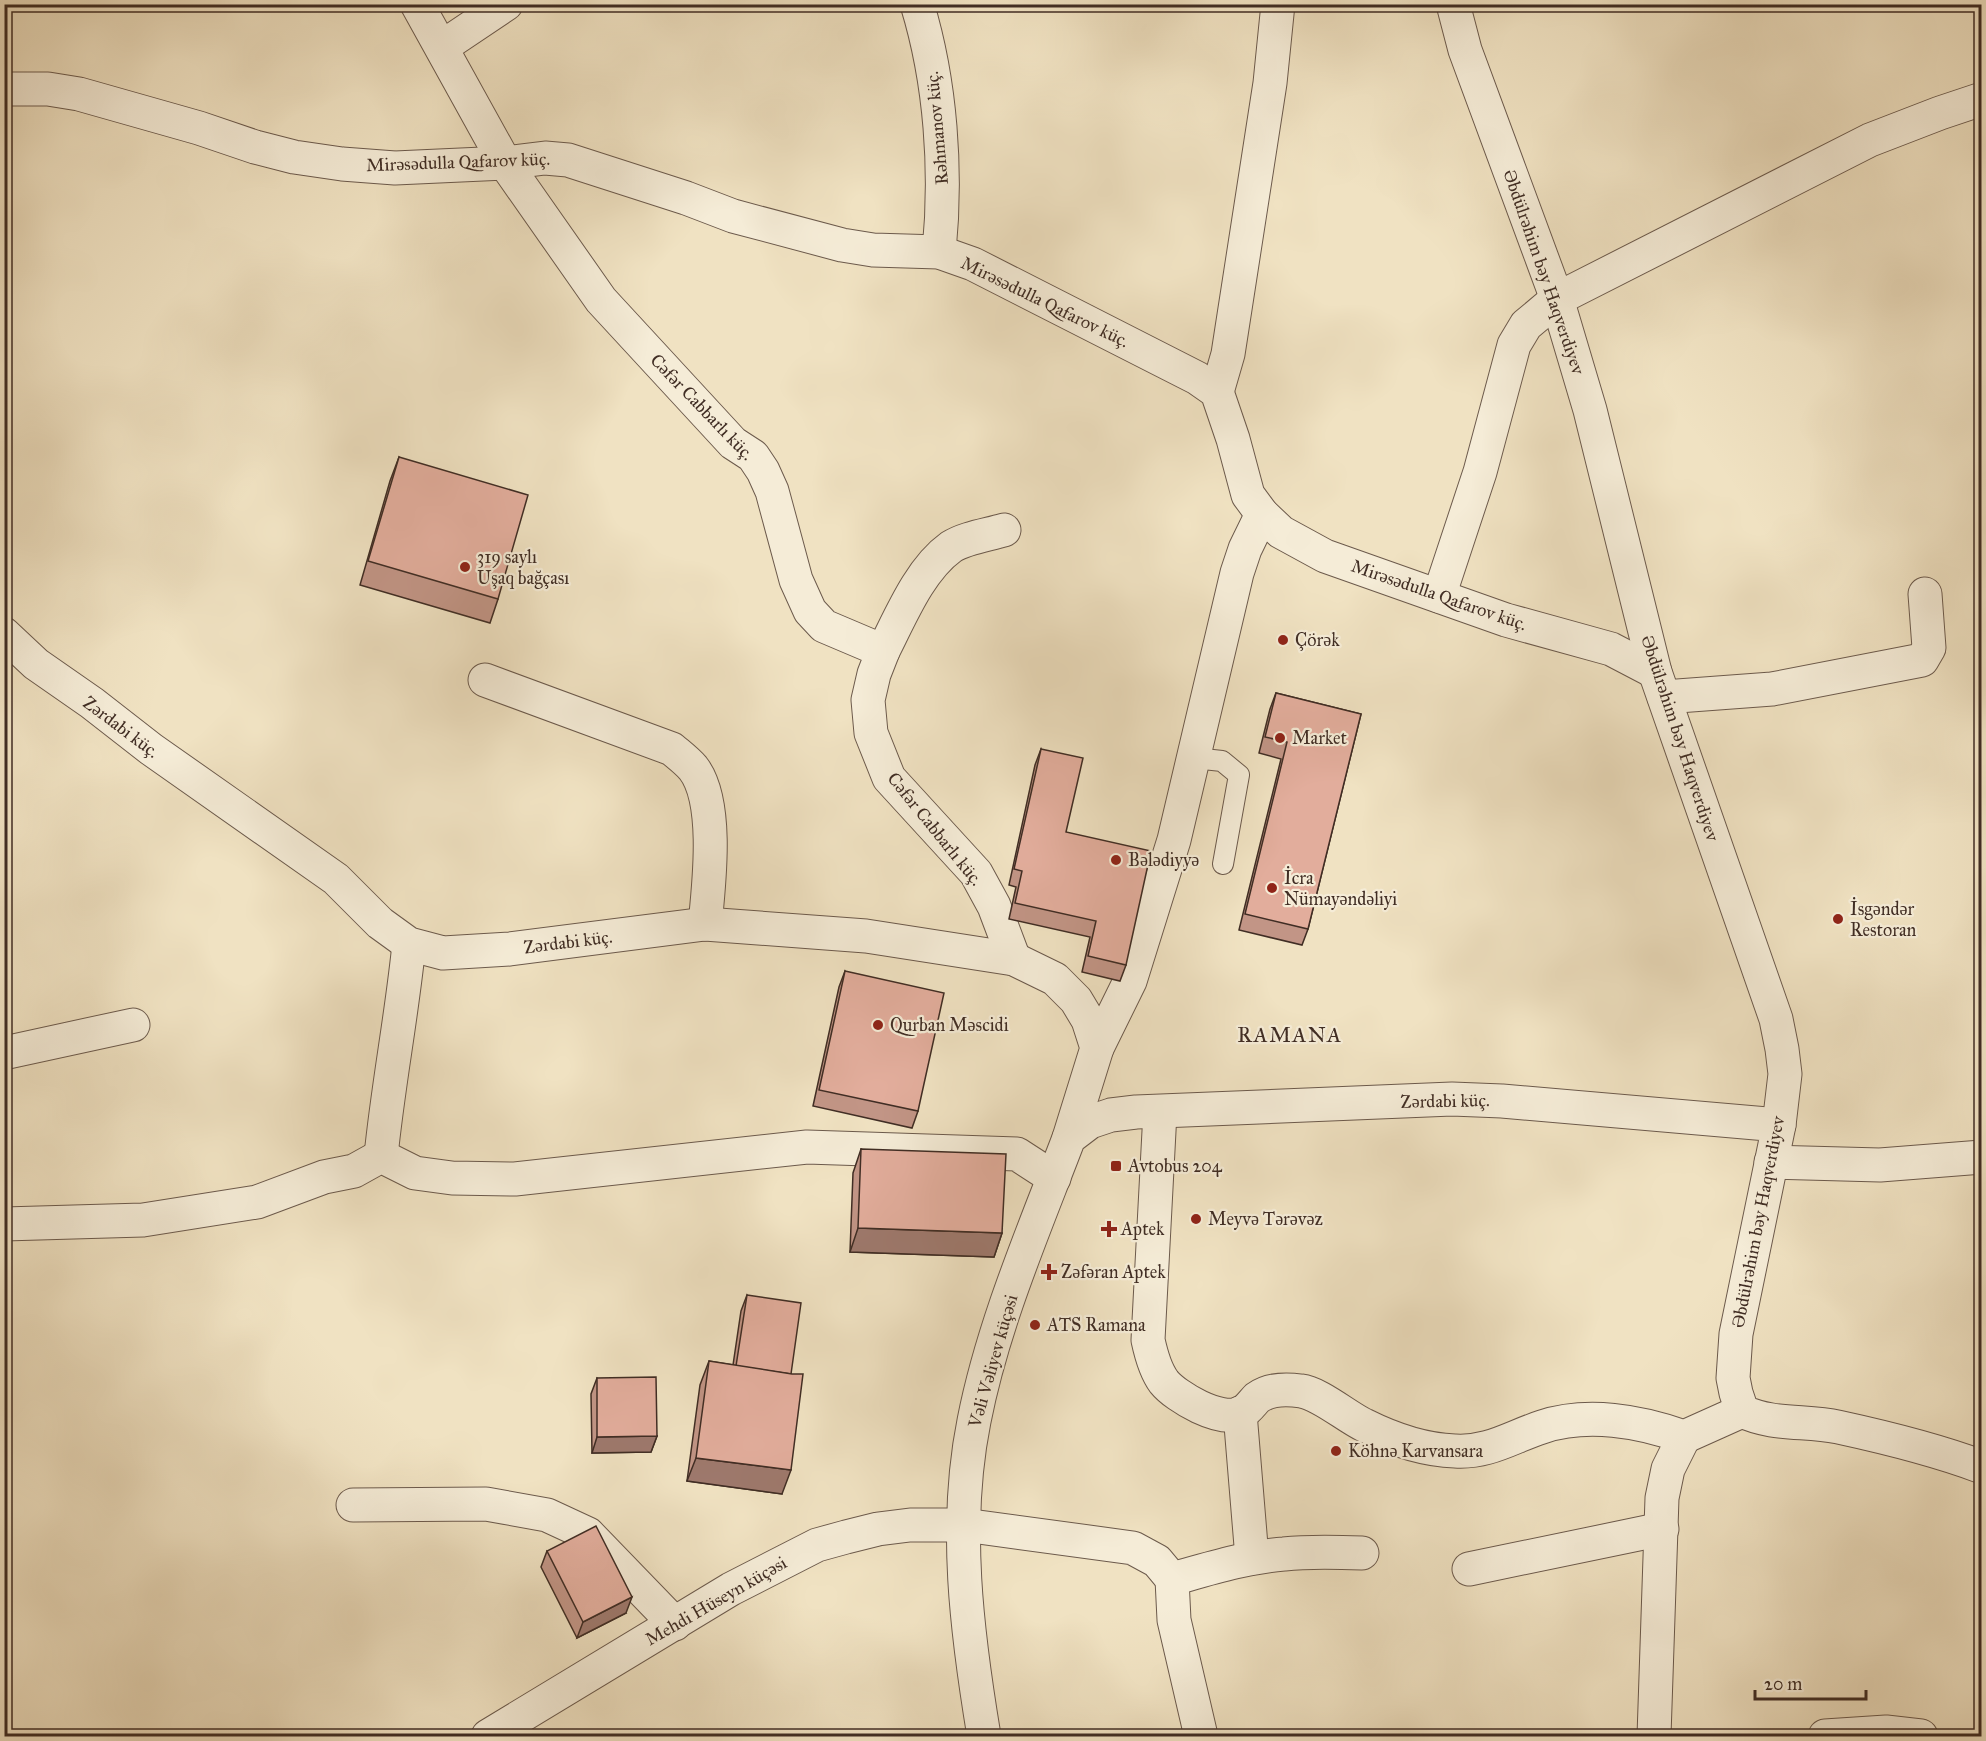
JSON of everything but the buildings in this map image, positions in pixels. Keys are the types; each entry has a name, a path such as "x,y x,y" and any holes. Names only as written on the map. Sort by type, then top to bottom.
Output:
{"street":[{"name":"Cəfər Cabbarlı küç.","path":"417,4 505,163 600,300 733,443 753,456 763,471 772,491 796,580 810,610 824,626 883,651 874,674 868,700 871,733 889,778 976,873 994,906 1014,959"},
{"path":"442,46 506,4"},
{"name":"Rəhmanov küç.","path":"917,4 930,58 936,100 943,209 939,252"},
{"path":"1217,392 1230,342 1270,83 1278,4"},
{"name":"Əbdülrəhim bəy Haqverdiyev","path":"1453,4 1465,50 1557,299 1590,410 1659,684 1776,1019 1785,1074 1779,1125 1736,1334 1733,1378 1742,1411"},
{"name":"Mirəsədulla Qafarov küç.","path":"4,89 48,89 79,94 199,128 255,147 294,157 342,165 395,168 505,163 545,158 568,160 676,194 733,216 842,245 873,250 939,252 973,264 1197,378 1217,392 1231,429 1248,495 1262,514 1281,532 1325,556 1506,620 1611,649 1659,684"},
{"path":"1439,596 1480,472 1514,345 1526,325 1557,299 1870,140 1982,99"},
{"path":"1069,1138 1097,1048 1130,981 1174,840 1237,573 1262,514"},
{"path":"883,651 909,599 928,570 951,547 1004,530"},
{"path":"1659,684 1772,689 1922,660 1929,648 1925,594"},
{"name":"Zərdabi küç.","path":"4,634 36,664 92,703 151,749 336,879 380,923 409,944 443,953 510,950 705,924 866,936 1014,959 1055,979 1077,1000 1088,1020 1097,1048"},
{"path":"485,680 672,749 694,769 704,792 711,849 705,924"},
{"path":"381,1156 386,1109 403,1006 409,944"},
{"path":"4,1053 133,1025"},
{"name":"Zərdabi küç.","path":"1069,1138 1090,1122 1111,1115 1136,1112 1452,1099 1502,1101 1779,1125"},
{"path":"1160,1112 1148,1340 1152,1359 1164,1381 1179,1397 1226,1415 1240,1413 1260,1396 1279,1390 1304,1391 1364,1425 1402,1442 1455,1452 1490,1449 1543,1427 1575,1421 1623,1421 1658,1428 1684,1437"},
{"name":"Vəli Vəliyev küçəsi","path":"984,1737 966,1599 964,1525 974,1422 986,1371 1007,1303 1069,1138"},
{"path":"381,1156 415,1173 452,1178 515,1179 807,1147 1017,1154 1054,1178"},
{"path":"4,1224 143,1220 257,1202 324,1177 354,1172 381,1156"},
{"path":"1771,1162 1880,1165 1982,1157"},
{"path":"1654,1737 1662,1498 1668,1469 1684,1437 1742,1411 1757,1418 1837,1427 1982,1467"},
{"path":"1240,1413 1252,1558"},
{"path":"353,1505 486,1504 547,1515 588,1534 675,1624"},
{"name":"Mehdi Hüseyn küçəsi","path":"488,1737 731,1589 817,1545 878,1529 933,1524 964,1525 1132,1548 1157,1561 1172,1579"},
{"path":"1469,1569 1662,1529"},
{"path":"1201,1737 1174,1620 1172,1579 1252,1558 1321,1552 1362,1553"},
{"path":"1825,1737 1886,1732 1921,1737"}],"lane":[{"path":"1194,758 1222,761 1239,775 1223,864"}],"place":[{"name":"319 saylı Uşaq bağçası","path":"465,567"},
{"name":"Çörək","path":"1283,640"},
{"name":"Market","path":"1280,738"},
{"name":"Bələdiyyə","path":"1116,860"},
{"name":"İcra Nümayəndəliyi","path":"1272,888"},
{"name":"İsgəndər Restoran","path":"1838,919"},
{"name":"Qurban Məscidi","path":"878,1025"},
{"name":"Avtobus 204","path":"1116,1166"},
{"name":"Meyvə Tərəvəz","path":"1196,1219"},
{"name":"Aptek","path":"1109,1229"},
{"name":"Zəfəran Aptek","path":"1049,1272"},
{"name":"ATS Ramana","path":"1035,1325"},
{"name":"Köhnə Karvansara","path":"1336,1451"}],"district":[{"name":"RAMANA","path":"1290,1035"}]}
